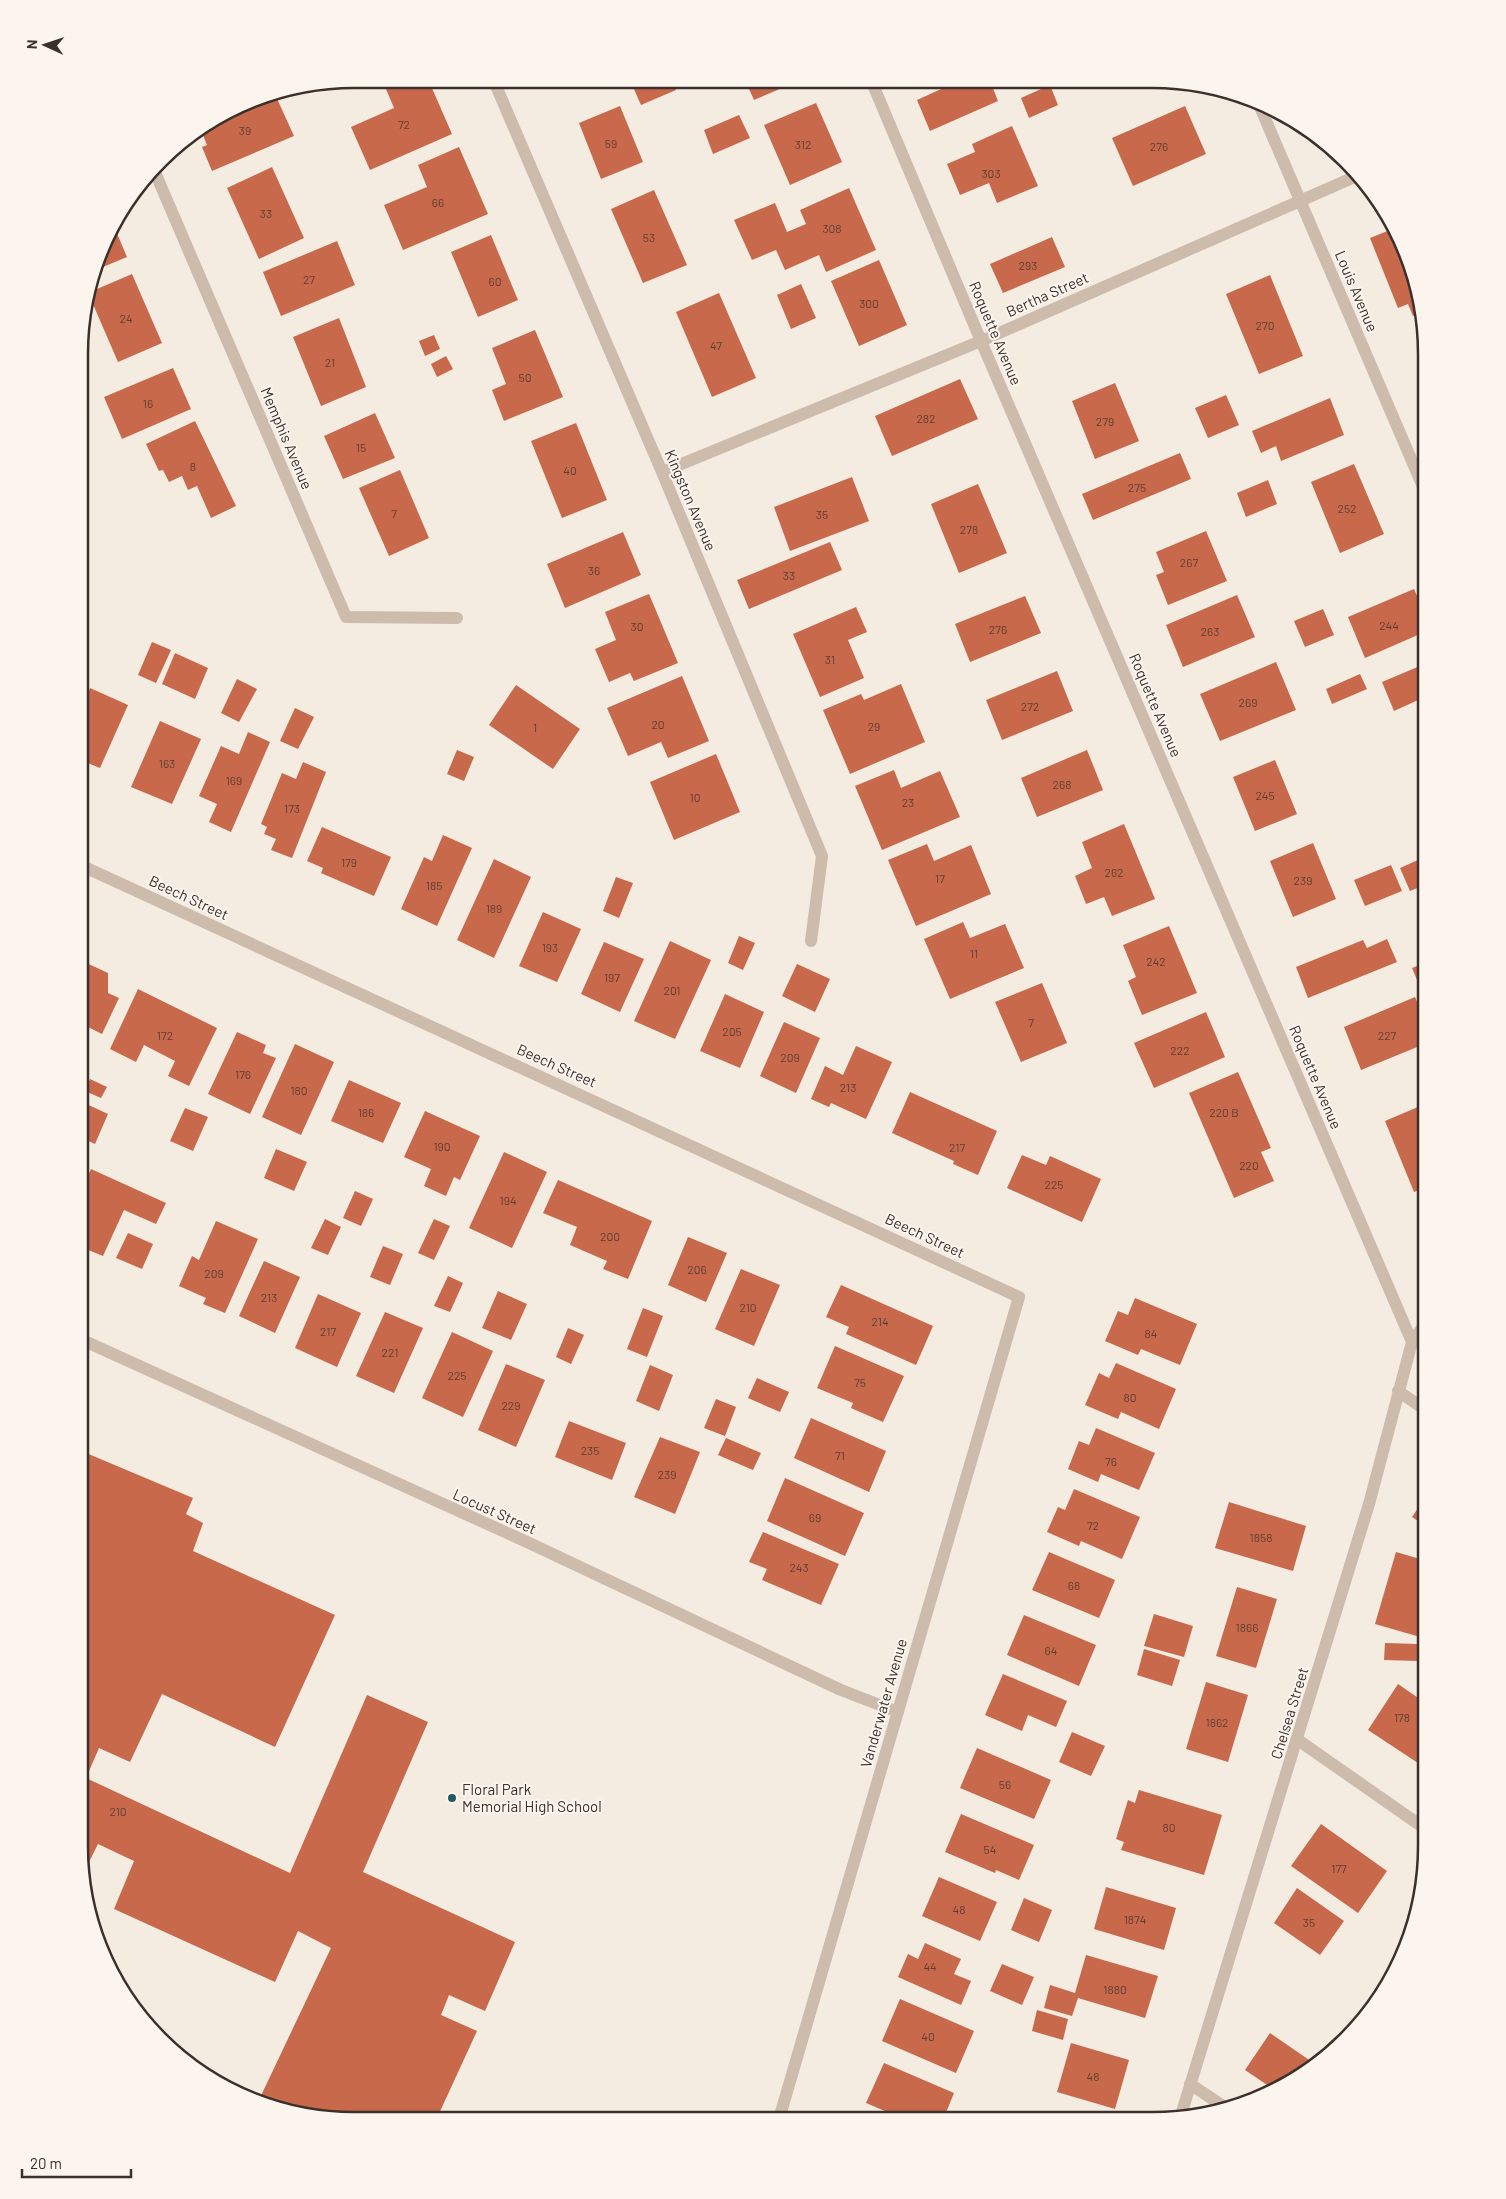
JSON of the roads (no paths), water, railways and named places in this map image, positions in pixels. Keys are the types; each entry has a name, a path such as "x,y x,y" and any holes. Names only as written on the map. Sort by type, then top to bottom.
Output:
{"street":[{"name":"Kingston Avenue","path":"497,88 662,472 822,856 811,941"},
{"name":"Roquette Avenue","path":"874,88 981,341 1412,1342"},
{"name":"Louis Avenue","path":"1262,111 1418,475"},
{"name":"Memphis Avenue","path":"156,175 346,618 457,618"},
{"name":"Bertha Street","path":"662,472 981,341 1352,178"},
{"name":"Beech Street","path":"88,869 1019,1297"},
{"name":"Vanderwater Avenue","path":"781,2112 1019,1297"},
{"name":"Chelsea Street","path":"1182,2110 1370,1504 1398,1391 1412,1342 1418,1334"},
{"name":"Locust Street","path":"88,1344 535,1546 841,1690 898,1712"},
{"path":"1398,1391 1418,1405"},
{"path":"1298,1740 1418,1824"},
{"path":"1190,2084 1218,2103"}],"place":[{"name":"Floral Park Memorial High School","path":"452,1798"}]}
